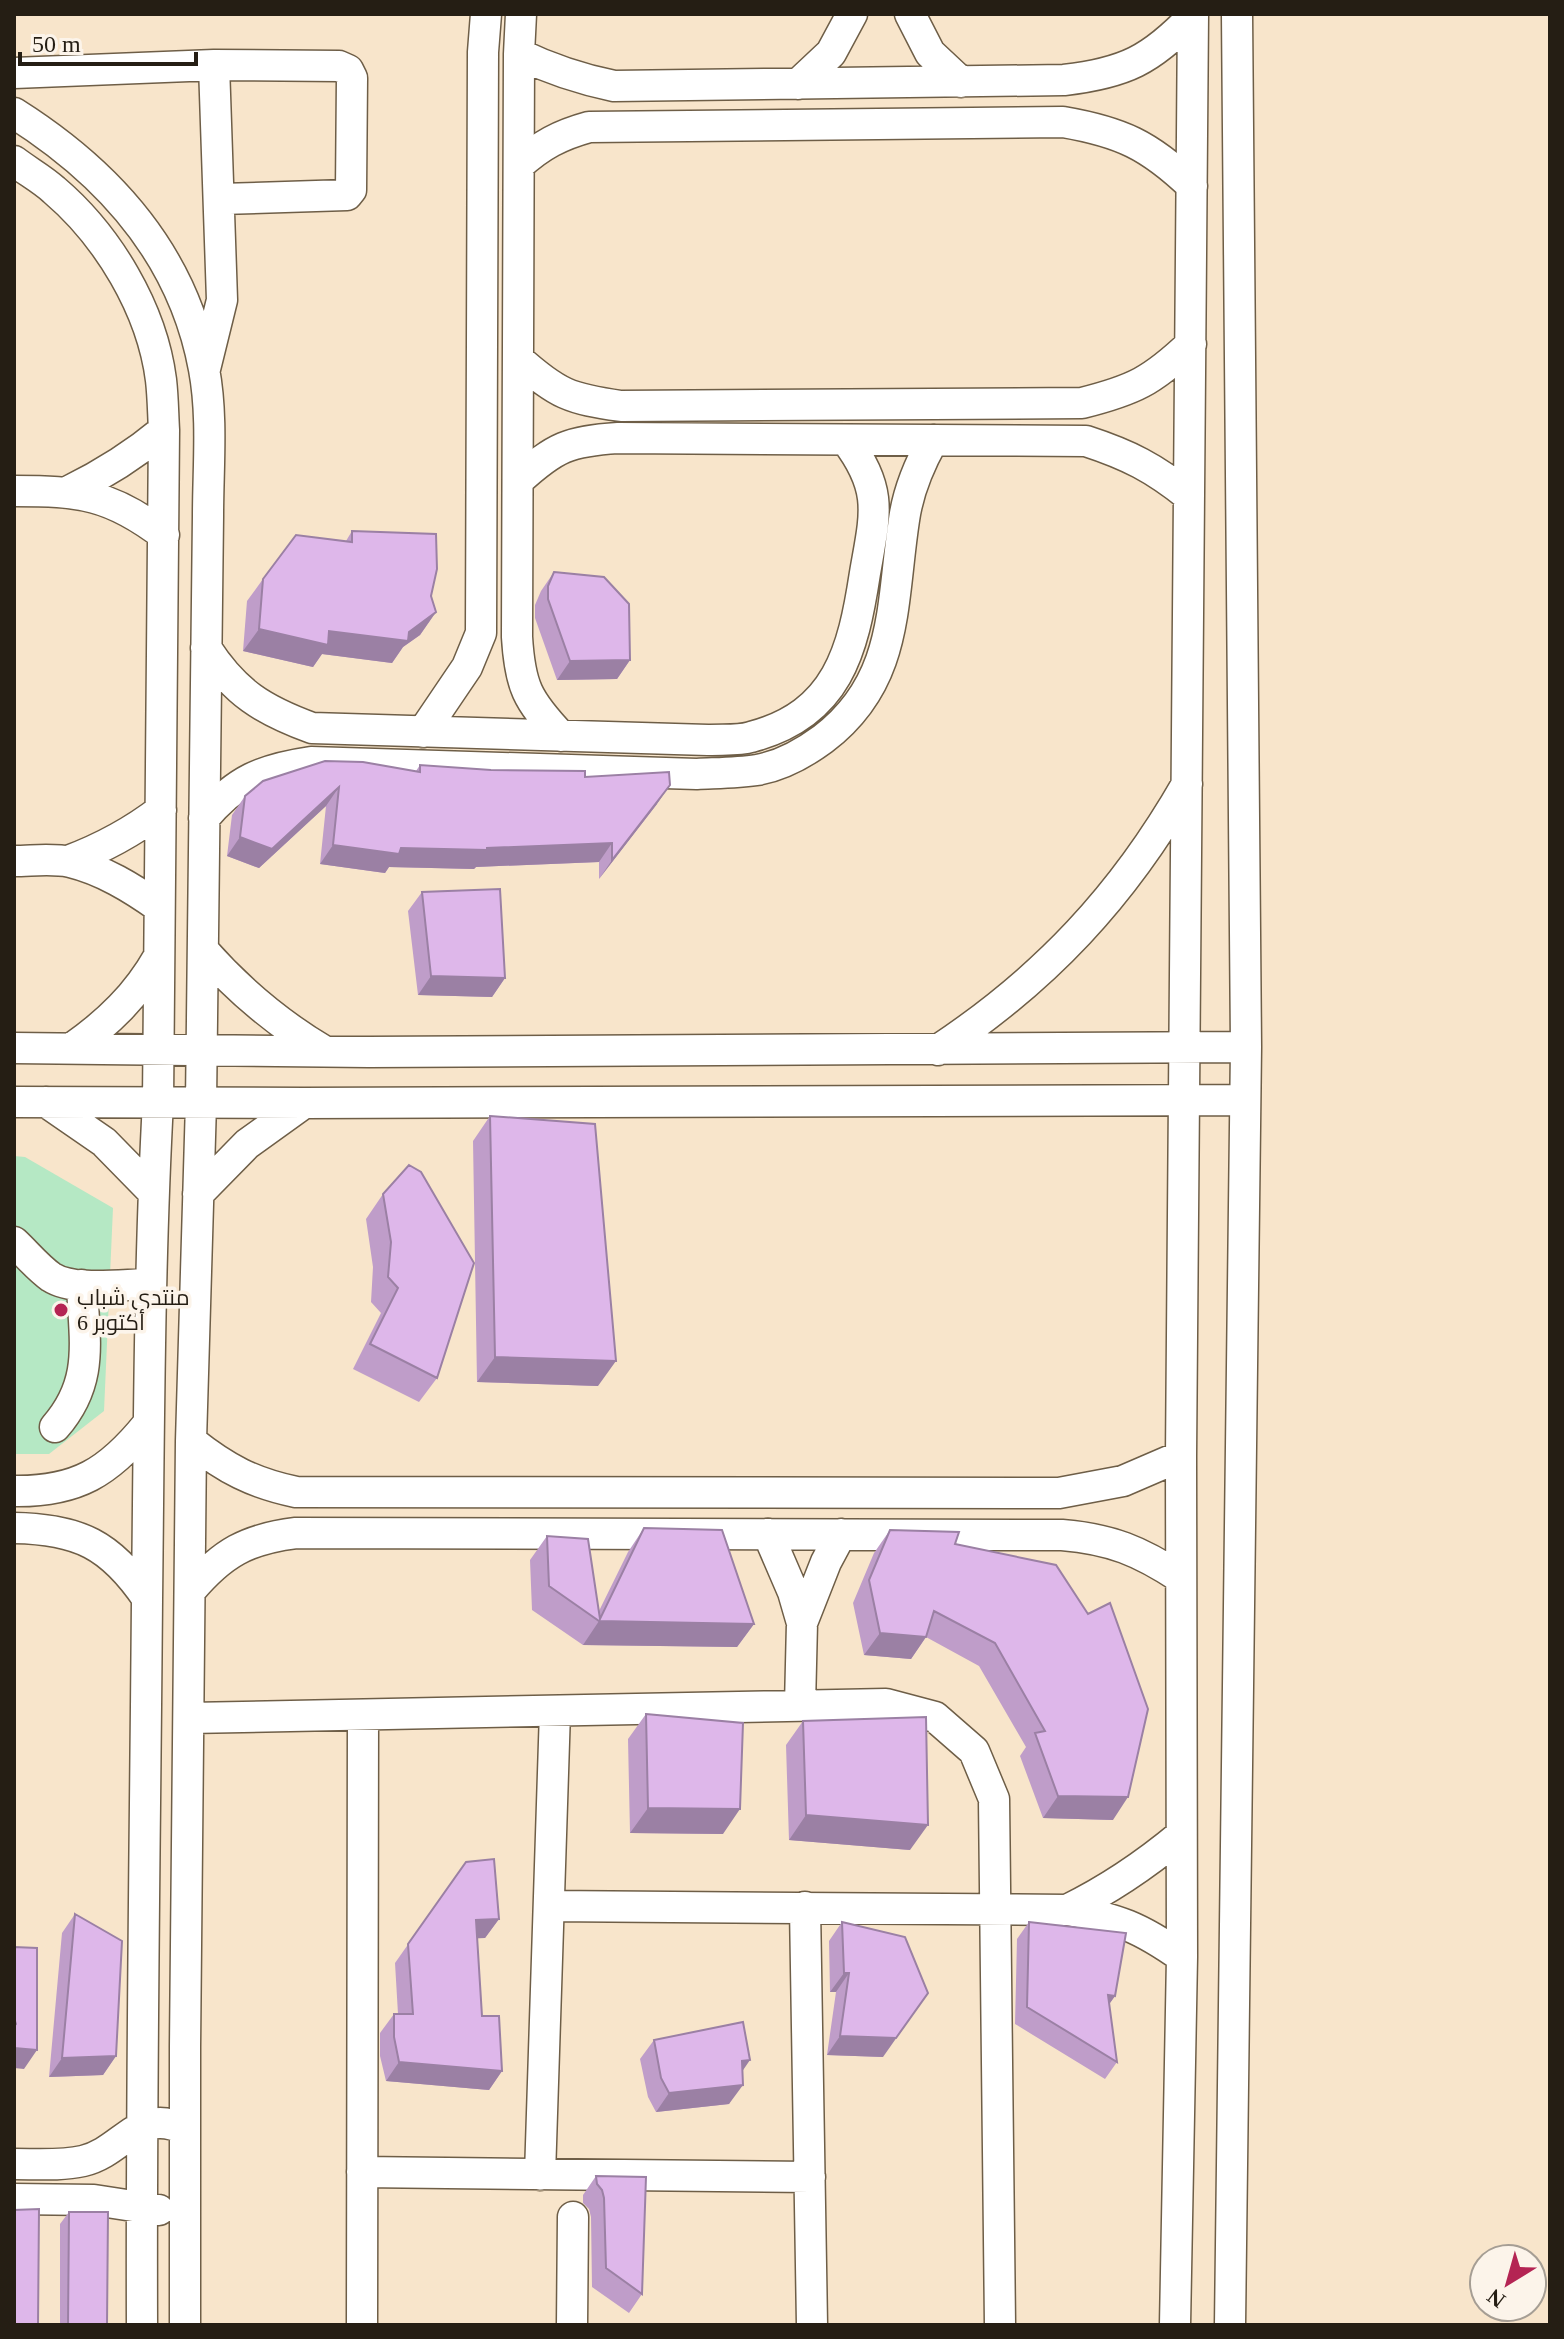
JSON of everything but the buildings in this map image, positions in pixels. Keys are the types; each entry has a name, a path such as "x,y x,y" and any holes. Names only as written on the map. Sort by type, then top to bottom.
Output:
{"street":[{"path":"423,732 467,667 481,633 483,52 486,14"},
{"path":"521,14 517,637 520,674 535,708 561,736"},
{"path":"798,84 831,53 852,14"},
{"path":"910,14 930,53 961,82"},
{"path":"1230,2325 1246,1047 1237,14"},
{"path":"519,54 560,72 614,86 1064,80 1102,76 1136,63 1168,43 1193,15"},
{"path":"1175,2325 1182,1957 1181,1456 1193,15"},
{"path":"14,73 214,65 339,66 348,70 352,78 351,190 347,195 221,199"},
{"path":"204,370 222,300 221,199 214,65"},
{"path":"1063,122 1075,115 1081,102 1077,88 1064,80"},
{"path":"614,86 604,91 598,102 599,113 606,123 617,127"},
{"path":"14,113 95,172 133,214 165,260 188,311 204,370 208,425 206,648 202,1052 191,1441 184,2129 186,2324"},
{"path":"519,165 539,147 563,134 589,127 1063,122 1099,128 1134,141 1165,160 1192,186"},
{"path":"14,161 54,190 93,229 124,274 147,324 161,377 164,535 159,1051 147,1425 140,2126 142,2325"},
{"path":"518,359 547,385 583,401 621,406 1082,403 1123,393 1148,380 1191,344"},
{"path":"1082,403 1094,408 1101,419 1097,433 1086,441"},
{"path":"618,438 608,431 605,420 610,410 621,406"},
{"path":"69,491 124,461 164,430"},
{"path":"519,480 547,455 581,440 1086,441 1123,453 1158,471 1189,496"},
{"path":"206,648 223,674 250,699 282,717 312,728 708,740 749,738 787,724 819,699 843,666 856,628 875,515 872,487 862,462 846,440"},
{"path":"204,818 223,795 250,777 279,766 311,762 697,774 759,770 805,753 844,723 873,683 889,636 910,492 933,440"},
{"path":"14,491 69,491 104,498 125,508 164,535"},
{"path":"870,541 875,533 884,529 894,531 900,538 901,548"},
{"path":"481,633 486,644 498,650 510,647 517,637"},
{"path":"311,762 300,756 297,745 301,734 312,728"},
{"path":"938,1050 1005,1002 1075,937 1145,853 1188,782"},
{"path":"68,861 105,847 134,831 161,810"},
{"path":"14,861 68,861 101,872 131,887 159,907"},
{"path":"203,950 229,980 259,1007 326,1052"},
{"path":"72,1048 102,1027 128,1001 159,956"},
{"path":"14,1048 326,1052 1246,1047"},
{"path":"14,1102 1245,1100"},
{"path":"46,1102 104,1142 153,1192"},
{"path":"198,1194 247,1144 304,1103"},
{"path":"14,1242 61,1282 82,1285 151,1284"},
{"path":"55,1427 74,1401 84,1371 82,1285"},
{"path":"14,1491 63,1487 96,1474 125,1452 147,1425"},
{"path":"191,1441 239,1475 267,1486 296,1492 1059,1493 1123,1481 1181,1456"},
{"path":"296,1492 296,1533"},
{"path":"1059,1493 1062,1535"},
{"path":"14,1528 65,1532 99,1546 127,1569 147,1598"},
{"path":"190,1591 211,1567 236,1549 265,1537 296,1533 1062,1535 1094,1537 1125,1545 1181,1578"},
{"path":"768,1534 782,1562 802,1623"},
{"path":"800,1705 802,1623 841,1534"},
{"path":"189,1718 886,1704 935,1717 974,1751 994,1799 1000,2325"},
{"path":"540,2175 555,1711"},
{"path":"362,2325 363,1715"},
{"path":"1067,1910 1147,1864 1181,1835"},
{"path":"549,1906 1067,1910 1122,1922 1148,1933 1182,1957"},
{"path":"805,1907 812,2325"},
{"path":"14,2164 85,2160 115,2147 140,2126 163,2122 184,2129"},
{"path":"362,2172 810,2177"},
{"path":"14,2199 94,2200 141,2209 185,2209"},
{"path":"572,2325 573,2217"}],"green space":[{"name":"منتدى شباب 6 أكتوبر","path":"14,1156 25,1157 113,1208 104,1411 49,1454 14,1454"}],"place":[{"name":"منتدى شباب 6 أكتوبر","path":"61,1310"}]}
